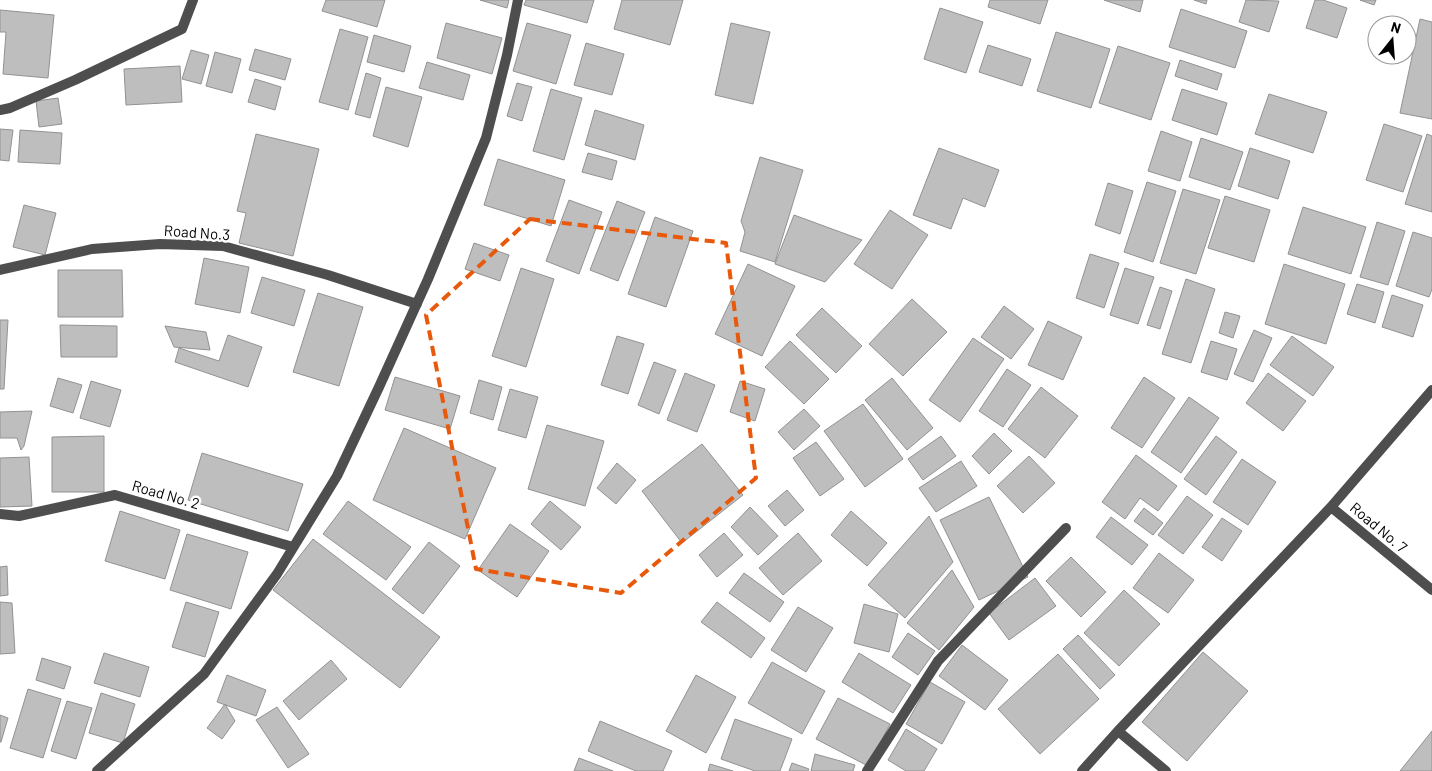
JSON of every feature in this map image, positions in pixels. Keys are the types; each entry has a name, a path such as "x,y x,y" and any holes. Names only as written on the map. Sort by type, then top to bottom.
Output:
{"street":[{"path":"0,110 10,108 75,80 182,29 193,0"},
{"path":"96,771 204,674 277,574 336,476 417,304 486,138 507,55 518,0"},
{"name":"Road No.3","path":"0,270 92,249 160,244 223,246 417,304"},
{"path":"1082,771 1330,507 1432,390"},
{"name":"Road No. 2","path":"0,514 19,516 115,495 294,547"},
{"name":"Road No. 7","path":"1330,507 1432,590"},
{"path":"867,771 938,661 1066,528"},
{"path":"1118,732 1166,771"}],"highlighted area":[{"path":"530,219 726,243 756,478 621,593 476,569 426,315"}],"building":[{"path":"326,0 385,0 377,27 322,11"},
{"path":"480,0 509,0 507,8"},
{"path":"526,0 594,0 587,23 524,5"},
{"path":"622,0 683,0 670,45 614,29"},
{"path":"990,0 1048,0 1040,24 988,7"},
{"path":"1104,0 1143,0 1140,12"},
{"path":"1194,0 1207,0 1206,4"},
{"path":"1246,0 1279,1 1269,32 1239,22"},
{"path":"1315,0 1323,0 1347,8 1337,38 1306,28"},
{"path":"1360,0 1376,0 1374,5"},
{"path":"940,8 983,22 966,73 924,59"},
{"path":"1181,9 1247,31 1235,68 1169,47"},
{"path":"0,10 54,15 48,78 3,74 6,32 0,32"},
{"path":"1420,19 1432,22 1432,119 1400,113 1410,65 1417,65 1417,33"},
{"path":"446,23 502,38 492,74 437,58"},
{"path":"527,23 571,35 556,84 513,71"},
{"path":"731,23 770,32 753,104 715,95"},
{"path":"340,29 368,37 348,110 319,102"},
{"path":"1056,32 1110,49 1091,108 1037,91"},
{"path":"374,35 411,46 404,72 367,62"},
{"path":"586,43 624,54 612,95 574,85"},
{"path":"988,45 1031,59 1022,86 979,72"},
{"path":"1118,46 1170,63 1151,120 1099,103"},
{"path":"255,49 291,59 285,80 249,70"},
{"path":"191,50 209,55 201,84 182,79"},
{"path":"215,52 241,59 232,93 206,86"},
{"path":"1180,60 1222,74 1217,90 1175,76"},
{"path":"427,62 470,75 463,100 419,88"},
{"path":"180,66 182,102 126,105 124,69"},
{"path":"366,73 381,78 370,118 355,114"},
{"path":"255,79 281,87 275,110 248,102"},
{"path":"517,83 532,87 522,121 507,116"},
{"path":"386,87 422,97 408,147 373,136"},
{"path":"551,89 582,98 564,160 533,151"},
{"path":"1182,89 1227,103 1217,135 1172,120"},
{"path":"1269,94 1327,112 1313,153 1255,134"},
{"path":"58,98 62,124 39,127 36,101"},
{"path":"595,110 644,125 635,160 585,145"},
{"path":"1384,124 1422,136 1403,192 1366,180"},
{"path":"0,129 13,130 9,161 0,160"},
{"path":"20,130 62,133 60,164 18,162"},
{"path":"1161,131 1192,142 1180,181 1148,171"},
{"path":"256,134 319,149 293,256 239,243 246,213 237,211"},
{"path":"1427,134 1432,136 1432,212 1405,204"},
{"path":"1201,138 1243,152 1230,190 1189,177"},
{"path":"939,148 999,170 985,207 963,198 951,229 913,215"},
{"path":"1250,148 1290,161 1278,199 1238,186"},
{"path":"588,153 617,161 612,180 582,172"},
{"path":"760,157 803,170 775,262 740,251 745,232 741,221"},
{"path":"498,159 565,180 551,226 484,205"},
{"path":"1147,182 1176,191 1153,262 1124,252"},
{"path":"1108,183 1133,191 1120,234 1095,225"},
{"path":"1183,189 1220,200 1196,274 1160,263"},
{"path":"1225,196 1270,210 1254,262 1208,248"},
{"path":"569,200 602,212 579,274 546,261"},
{"path":"617,201 645,212 618,281 590,270"},
{"path":"24,205 56,213 45,255 13,247"},
{"path":"1303,207 1366,227 1351,274 1288,254"},
{"path":"890,210 928,235 892,289 854,264"},
{"path":"794,215 862,240 825,282 775,264"},
{"path":"655,217 693,231 666,307 628,294"},
{"path":"1377,222 1405,231 1388,285 1360,277"},
{"path":"1413,232 1432,238 1432,289 1429,297 1396,286"},
{"path":"474,243 509,255 500,281 465,269"},
{"path":"1090,254 1119,263 1104,308 1076,298"},
{"path":"204,258 249,267 240,313 195,304"},
{"path":"748,264 795,286 762,356 715,334"},
{"path":"1284,264 1345,284 1326,344 1265,324"},
{"path":"521,268 554,279 526,367 492,356"},
{"path":"1125,268 1154,277 1138,324 1110,315"},
{"path":"58,270 122,270 123,317 58,317"},
{"path":"262,277 305,290 294,326 251,313"},
{"path":"1186,279 1215,289 1191,363 1162,354"},
{"path":"1357,284 1384,292 1375,323 1347,314"},
{"path":"1160,287 1172,291 1160,329 1147,325"},
{"path":"318,293 363,307 339,386 293,372"},
{"path":"1392,295 1423,305 1413,337 1382,327"},
{"path":"912,299 947,332 903,376 869,344"},
{"path":"1004,306 1034,329 1011,359 981,337"},
{"path":"822,308 862,346 836,373 796,335"},
{"path":"1225,312 1240,316 1233,338 1219,333"},
{"path":"0,320 8,320 4,389 0,389"},
{"path":"1048,321 1082,337 1063,380 1028,365"},
{"path":"60,325 117,326 117,357 61,357"},
{"path":"165,326 206,332 210,350 174,347"},
{"path":"1254,330 1272,338 1253,382 1234,374"},
{"path":"228,335 262,347 248,387 175,362 179,348 219,361"},
{"path":"617,336 644,344 628,394 601,385"},
{"path":"1292,336 1334,367 1313,396 1270,365"},
{"path":"973,338 1004,359 960,422 929,400"},
{"path":"790,341 829,379 804,404 765,367"},
{"path":"1211,341 1237,349 1227,380 1201,372"},
{"path":"654,362 676,370 659,414 638,405"},
{"path":"1007,369 1031,385 1003,427 979,411"},
{"path":"685,373 715,385 697,432 667,420"},
{"path":"1268,373 1306,401 1283,431 1246,403"},
{"path":"395,377 460,396 450,429 385,410"},
{"path":"1144,377 1175,398 1142,448 1111,428"},
{"path":"58,378 82,385 73,413 50,406"},
{"path":"892,378 933,428 907,450 865,400"},
{"path":"479,380 502,387 493,420 470,413"},
{"path":"91,381 121,390 110,427 80,418"},
{"path":"740,381 765,389 755,421 730,412"},
{"path":"1041,387 1078,416 1045,458 1008,429"},
{"path":"510,389 538,397 526,438 498,430"},
{"path":"1189,397 1219,418 1181,473 1151,452"},
{"path":"863,404 903,459 865,487 824,431"},
{"path":"804,409 820,426 794,450 778,432"},
{"path":"32,411 24,446 21,450 17,438 0,438 0,412"},
{"path":"547,425 604,441 585,506 528,489"},
{"path":"404,428 496,468 465,539 373,500"},
{"path":"994,433 1012,451 989,474 972,456"},
{"path":"104,436 104,492 52,492 52,437"},
{"path":"941,436 956,456 923,480 908,459"},
{"path":"1216,436 1237,452 1206,495 1184,479"},
{"path":"816,442 844,479 820,496 793,458"},
{"path":"702,444 743,495 682,543 642,491"},
{"path":"202,453 303,484 288,531 188,500"},
{"path":"1136,455 1177,486 1158,511 1140,498 1125,519 1102,502"},
{"path":"1029,456 1055,483 1023,513 997,486"},
{"path":"29,457 32,506 0,507 0,458"},
{"path":"1242,459 1276,482 1248,525 1213,502"},
{"path":"961,461 977,486 936,512 919,488"},
{"path":"617,463 636,480 616,504 597,488"},
{"path":"787,490 804,510 785,526 768,506"},
{"path":"1187,496 1213,515 1183,554 1158,535"},
{"path":"989,497 1028,577 979,600 940,520"},
{"path":"348,501 411,547 386,580 323,534"},
{"path":"550,501 581,527 561,550 531,524"},
{"path":"750,507 778,536 758,555 731,527"},
{"path":"1144,508 1163,523 1153,535 1134,521"},
{"path":"120,511 180,530 165,579 105,561"},
{"path":"851,511 887,543 867,566 831,535"},
{"path":"929,516 953,562 905,618 868,585"},
{"path":"1111,517 1148,545 1132,565 1096,537"},
{"path":"1222,518 1242,531 1222,561 1202,547"},
{"path":"510,524 549,551 517,597 478,570"},
{"path":"724,533 743,555 717,577 699,555"},
{"path":"798,533 822,561 783,595 759,568"},
{"path":"187,534 248,552 231,609 170,590"},
{"path":"313,539 440,637 400,688 273,590"},
{"path":"429,542 460,566 423,614 392,589"},
{"path":"1159,553 1194,580 1168,613 1133,588"},
{"path":"1071,557 1106,592 1081,617 1046,581"},
{"path":"7,566 8,595 0,596 0,567"},
{"path":"952,570 974,607 939,650 907,623"},
{"path":"744,573 784,602 770,622 729,593"},
{"path":"1035,578 1056,606 1009,640 989,613"},
{"path":"1124,590 1160,624 1119,666 1084,633"},
{"path":"0,602 12,603 15,653 0,654"},
{"path":"186,602 219,612 205,657 172,647"},
{"path":"717,602 765,638 751,658 701,622"},
{"path":"864,604 898,614 889,652 854,643"},
{"path":"798,607 833,628 806,672 771,650"},
{"path":"908,633 935,651 918,675 892,657"},
{"path":"1078,635 1115,675 1100,689 1063,649"},
{"path":"962,645 1008,680 985,710 939,676"},
{"path":"1203,652 1248,691 1187,761 1142,722"},
{"path":"104,653 149,667 140,697 94,683"},
{"path":"859,653 911,685 893,713 842,682"},
{"path":"1058,654 1099,699 1040,754 998,709"},
{"path":"42,658 71,667 64,689 36,680"},
{"path":"331,660 347,679 299,720 283,701"},
{"path":"772,662 825,691 802,734 748,703"},
{"path":"227,675 266,690 256,716 217,702"},
{"path":"696,675 736,697 706,753 666,731"},
{"path":"930,682 965,702 942,744 906,724"},
{"path":"28,689 61,699 43,758 10,748"},
{"path":"101,693 135,704 123,743 89,733"},
{"path":"838,698 890,724 868,766 816,739"},
{"path":"67,701 92,708 76,759 51,751"},
{"path":"225,704 235,721 222,739 207,728"},
{"path":"277,707 309,754 288,768 256,720"},
{"path":"0,715 8,718 1,742 0,742"},
{"path":"735,719 792,739 780,771 755,771 721,759"},
{"path":"600,721 672,751 663,771 636,771 588,751"},
{"path":"906,729 937,749 924,771 906,771 888,760"},
{"path":"1432,731 1432,771 1400,771"},
{"path":"815,754 855,765 853,771 811,771"},
{"path":"579,758 613,771 574,771"},
{"path":"792,763 809,769 808,771 789,771"},
{"path":"710,764 733,771 708,771"}]}
